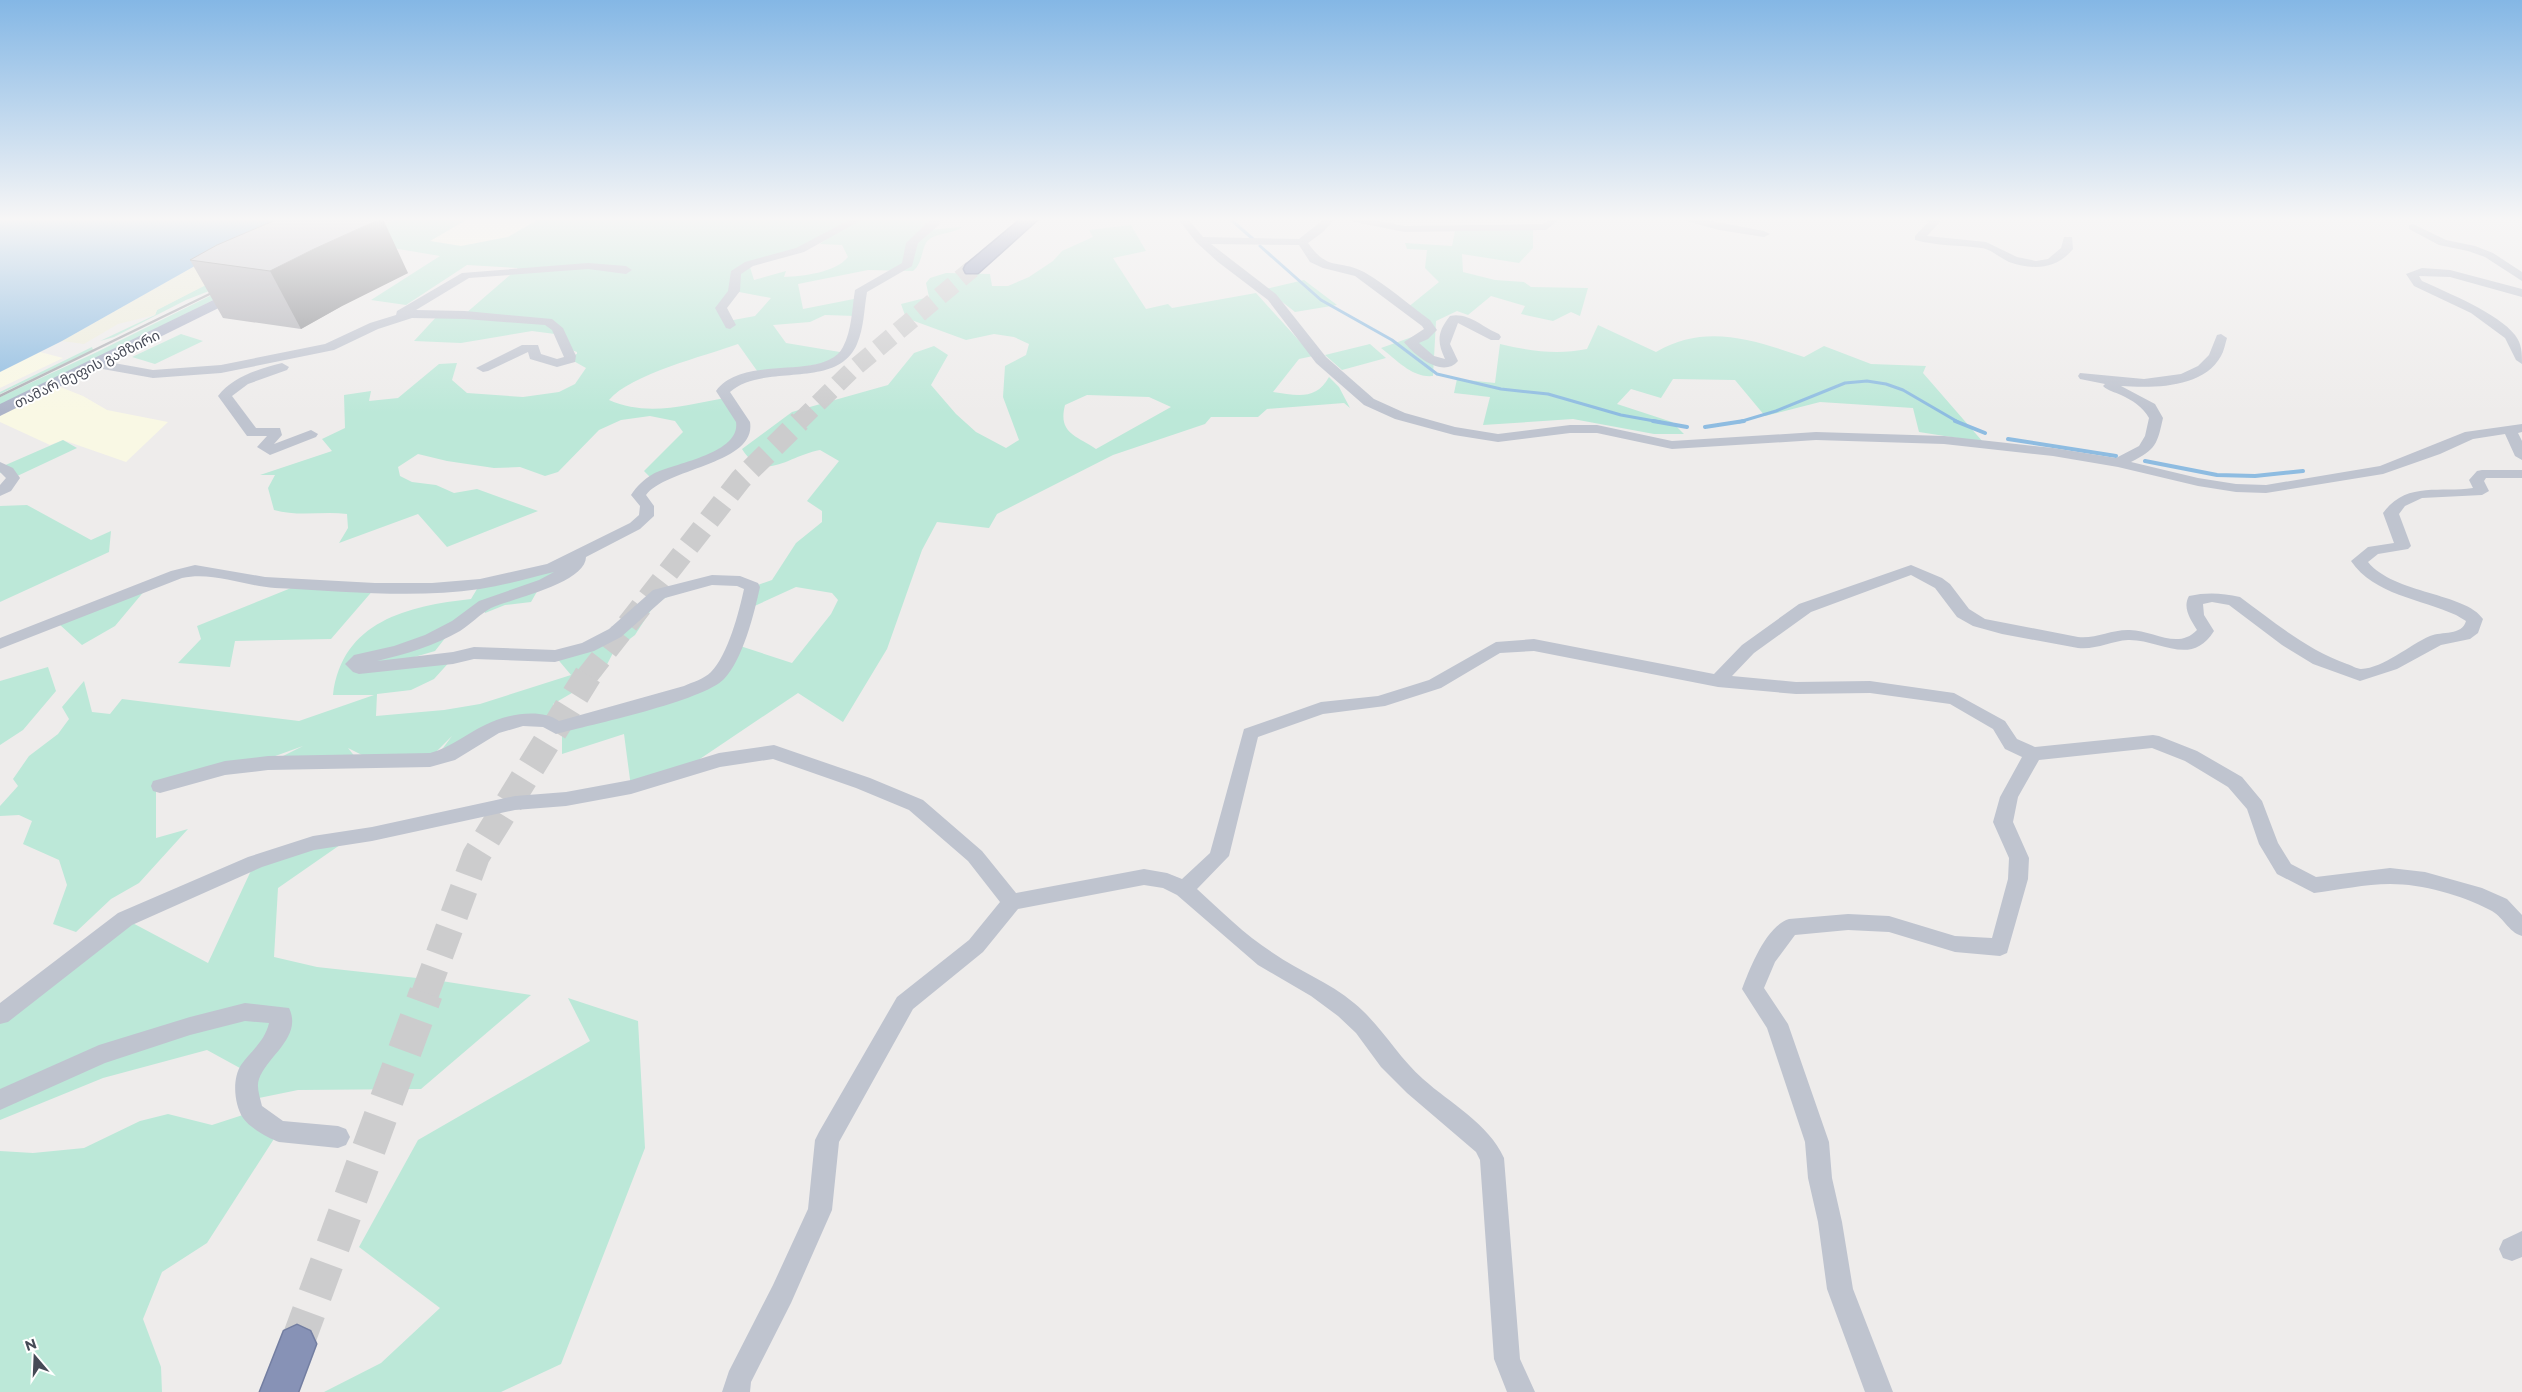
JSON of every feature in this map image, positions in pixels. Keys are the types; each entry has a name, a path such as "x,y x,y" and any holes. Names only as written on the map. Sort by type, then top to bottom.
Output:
{"highway":[{"path":"279,1392 297,1344"}],"main road":[{"name":"თამარ მეფის გამზირი","path":"0,411 256,284"}],"street":[{"path":"97,364 148,373 182,373 221,369 301,354 329,347 391,319 451,284"},
{"path":"730,325 721,308 734,291 734,284"},
{"path":"0,644 177,574 195,570 265,582 432,588 480,584 534,574 552,568 635,526 646,516 647,506 638,495 644,486 653,480 724,452 738,442 744,427 743,422 725,398 723,391 728,385 752,376 819,367 836,361 846,353 854,333 862,290 870,284"},
{"path":"1254,284 1272,297 1321,360 1369,402 1400,416 1436,426 1498,438 1570,428 1598,429 1672,445 1816,436 1944,440 2053,452 2118,463 2198,482 2236,488 2266,489 2383,470 2435,451 2470,435 2516,428 2522,456"},
{"path":"1373,284 1426,323 1431,330 1424,336 1410,342 1426,357 1437,362 1448,363 1452,361 1444,344 1451,321 1458,318 1468,321 1484,334 1495,337"},
{"path":"2420,284 2475,310 2510,336 2522,360"},
{"path":"2491,284 2522,293"},
{"path":"391,319 423,313 548,322 557,328 570,356 570,359 565,363 559,364 535,356 533,348 527,348 483,368"},
{"path":"2118,463 2145,449 2152,436 2156,418 2150,407 2126,392 2086,376 2111,382 2133,383 2187,378 2206,365 2219,350 2221,338"},
{"path":"301,354 303,360 242,382 230,389 225,396 252,433 275,431 275,435 264,447 270,451 311,434"},
{"path":"0,466 8,471 13,478 6,488 0,492"},
{"path":"1718,681 1748,649 1805,608 1911,570 1928,576 1945,589 1955,605 1971,619 2008,630 2085,643 2114,635 2133,635 2175,645 2191,644 2198,641 2206,631 2196,615 2195,600 2212,597 2234,600 2288,641 2319,660 2360,675 2391,665 2436,640 2464,635 2472,629 2475,619 2463,610 2405,590 2364,570 2359,561 2373,550 2403,546 2392,513 2398,504 2431,492 2473,494 2482,491 2476,480 2482,474 2522,474"},
{"path":"160,786 225,768 268,763 430,760 449,755 472,739 493,728 523,720 547,721 556,728 681,693 717,677 734,644 748,609 752,587 740,581 712,580 659,594 615,633 588,647 555,656 474,653 453,658 403,664 359,668 354,664 360,659 413,647 454,628 483,606 507,596 539,588 566,573 578,562 578,556"},
{"path":"1184,889 1219,856 1250,733 1321,708 1380,702 1435,684 1496,648 1534,644 1718,681 1796,688 1870,687 1954,700 1999,725 2010,744 2033,754 2154,741 2191,756 2235,782 2255,806 2270,844 2284,869 2314,885 2390,876 2424,880 2475,894 2500,905 2522,928"},
{"path":"0,1014 125,919 255,862 313,843 372,834 515,803 566,800 631,787 719,760 774,752 863,783 916,805 975,856 1012,902"},
{"path":"1880,1392 1840,1289 1820,1178 1817,1142 1777,1024 1753,989 1762,963 1773,943 1789,927 1848,922 1889,924 1955,944 2000,947 2018,880 2019,858 2003,822 2009,797 2033,754"},
{"path":"736,1392 738,1380 782,1294 820,1210 827,1140 905,1003 976,946 1012,902 1144,877 1167,881 1184,889 1230,931 1265,959 1319,990 1346,1009 1364,1026 1389,1060 1415,1086 1484,1144 1492,1158 1507,1359 1521,1392"},
{"path":"0,1100 99,1056 190,1026 245,1012 281,1015 277,1037 249,1073 246,1086 252,1112 280,1131 338,1137"},
{"path":"2522,1243 2512,1249 2522,1254"}],"shaded area":[{"path":"40,352 63,358 0,388 0,372"},
{"path":"58,386 83,396 107,410 168,422 126,462 63,440 50,445 0,422 0,416"}],"green space":[{"path":"207,284 218,284 209,291 186,300 114,337 100,341 155,315 157,310"},
{"path":"234,284 245,284 0,407 0,397 97,352"},
{"path":"396,284 438,284 406,305 371,300"},
{"path":"500,284 798,284 803,309 859,298 856,316 825,315 810,322 773,325 786,343 846,353 835,361 760,375 738,344 651,374 634,382 609,400 623,405 652,409 725,398 737,413 738,442 653,480 644,471 683,432 675,421 650,416 621,420 599,430 558,472 545,476 520,467 494,468 447,461 418,454 398,467 400,476 412,482 436,485 454,493 477,489 538,511 447,547 418,514 339,543 348,528 347,514 301,514 274,510 268,488 275,475 260,475 332,451 322,439 345,428 344,395 371,391 369,401 398,398 439,364 457,363 452,380 467,393 523,397 559,392 575,384 586,368 570,359 570,356 577,354 577,352 564,347 555,334 532,331 461,343 414,341 439,314 465,314","holes":["734,291 771,298 755,316 728,321 721,308"]},
{"path":"926,284 992,284 992,286 1008,286 1013,284 1130,284 1146,309 1168,304 1172,308 1256,293 1313,356 1299,359 1273,392 1305,395 1318,390 1329,377 1339,387 1350,408 1344,403 1267,409 1258,417 1211,417 1205,424 1113,455 997,514 989,528 937,522 922,550 887,649 843,722 798,693 685,769 631,787 624,734 562,754 562,729 717,677 734,644 792,663 831,614 838,600 832,593 796,587 748,609 752,587 772,580 796,543 822,522 822,511 807,501 839,461 820,450 777,465 759,465 750,459 742,449 792,412 888,385 914,353 934,346 948,355 931,385 956,414 976,432 1006,448 1019,440 1003,397 1005,366 1026,355 1029,344 1014,337 994,334 966,340 906,318 901,304 929,297","holes":["1087,395 1149,397 1171,407 1096,449 1066,428 1063,414 1065,405"]},
{"path":"1287,284 1309,284 1337,305 1295,312 1266,289"},
{"path":"1437,284 1527,284 1531,287 1588,288 1580,316 1571,312 1553,321 1521,314 1525,306 1491,296 1468,315 1457,311 1436,321 1433,376 1425,376 1412,371 1381,348 1429,331 1407,308"},
{"path":"1598,325 1656,352 1675,343 1711,336 1748,340 1804,357 1824,346 1871,364 1926,366 1923,373 1983,442 1919,432 1913,408 1820,402 1765,416 1735,380 1673,379 1661,398 1631,389 1617,404 1672,422 1684,434 1654,434 1573,419 1483,425 1490,397 1454,393 1457,379 1495,383 1500,344 1544,351 1565,352 1587,349"},
{"path":"181,334 203,341 155,364 132,357"},
{"path":"1370,344 1386,358 1342,370 1325,355"},
{"path":"92,347 93,350 0,394 0,392"},
{"path":"63,440 77,448 13,478 8,471 0,473 1,467"},
{"path":"27,505 91,540 111,531 109,552 0,602 0,506"},
{"path":"552,569 566,573 539,588 531,602 505,605 485,613 483,607 453,628 435,651 387,665 453,658 434,679 411,690 377,694 376,716 444,710 480,704 571,675 555,656 588,647 643,610 686,586 655,604 635,635 614,651 601,676 553,704 553,721 524,719 437,756 452,736 431,757 368,758 348,748 356,758 275,760 303,746 267,759 156,786 156,838 188,829 139,883 111,899 76,932 53,924 67,885 59,860 23,844 32,821 19,815 0,816 0,806 18,786 13,779 29,756 58,734 69,719 62,707 84,681 92,712 110,714 122,699 299,721 374,695 333,695 339,670 349,650 364,634 382,622 402,613 424,607 471,599 480,584"},
{"path":"296,586 375,588 331,639 235,641 230,667 178,663 201,639 197,626"},
{"path":"146,589 115,626 82,645 59,624"},
{"path":"48,667 56,691 23,730 0,745 0,681"},
{"path":"350,838 278,888 274,957 317,967 435,980 531,995 421,1089 298,1090 249,1100 249,1073 207,1050 103,1078 0,1120 0,1015 125,919 208,963 255,862"},
{"path":"568,998 638,1021 645,1148 561,1364 501,1392 324,1392 381,1363 440,1308 359,1247 418,1140 590,1041"},
{"path":"252,1112 279,1131 207,1243 162,1272 143,1319 161,1367 162,1392 0,1392 0,1151 33,1153 84,1148 140,1121 168,1114 212,1125"}],"sand":[{"path":"163,284 208,284 157,310 155,315 118,324 84,344 62,341"}],"water":[{"path":"0,284 163,284 62,341 0,372"}],"waterway":[{"path":"1303,284 1321,300 1392,340 1437,374 1501,389 1548,394 1621,415 1660,422"},
{"path":"1741,422 1776,411 1845,383 1867,381 1886,384 1903,390 1958,422"},
{"path":"1653,421 1687,427"},
{"path":"1955,421 1985,433"},
{"path":"1705,427 1741,422"},
{"path":"2008,439 2116,456"},
{"path":"2145,461 2217,475 2255,476 2303,471"}],"tunnel":[{"path":"799,422 851,371 954,284"},
{"path":"587,676 741,479 800,421"},
{"path":"425,994 476,856 588,675"},
{"path":"297,1344 426,993"}],"railway":[{"path":"0,396 222,288"}]}
